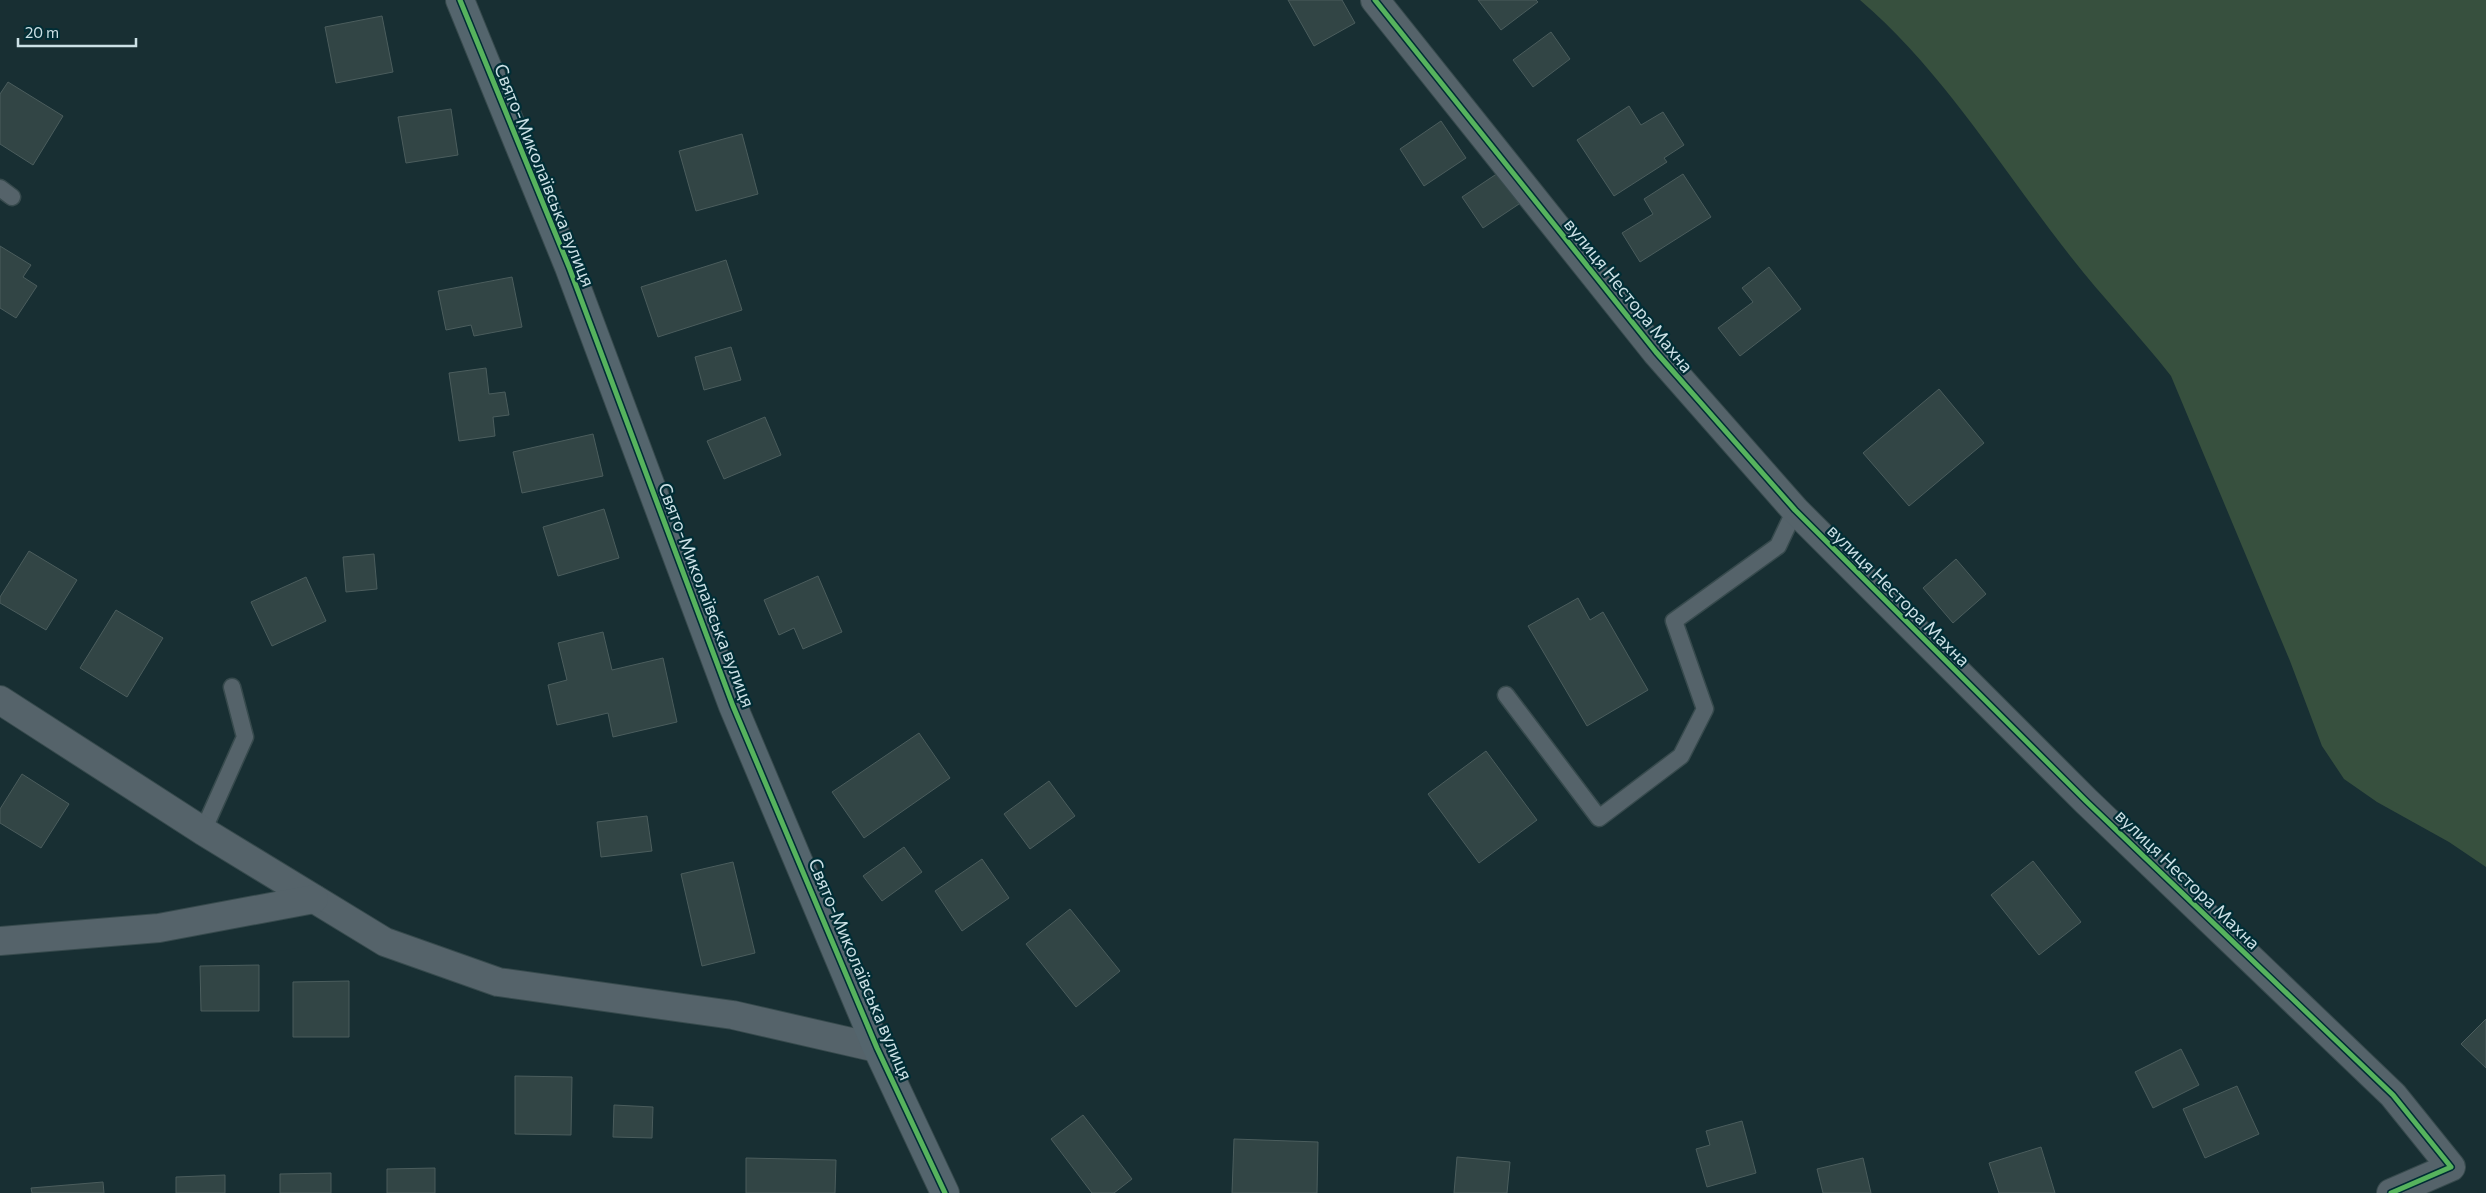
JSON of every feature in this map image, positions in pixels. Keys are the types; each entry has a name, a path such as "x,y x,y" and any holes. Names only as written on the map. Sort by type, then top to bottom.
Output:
{"street":[{"name":"Свято-Миколаївська вулиця","path":"460,0 569,267 733,706 878,1048 945,1193"},
{"name":"вулиця Нестора Махна","path":"1375,0 1656,352 1795,510 2086,801 2393,1094 2451,1166 2391,1193"},
{"path":"0,700 203,831 385,942 498,982 733,1015 878,1048"},
{"path":"0,941 160,928 314,899"}],"lane":[{"path":"1506,694 1599,818 1682,756 1704,709 1674,620 1778,546 1795,510"},
{"path":"203,831 245,737 232,687"}],"green space":[{"path":"1860,0 2486,0 2486,867 2449,842 2377,802 2344,779 2322,746 2290,661 2171,376 2071,257 1946,90 1919,58"}],"building":[{"path":"1288,0 1342,0 1355,23 1314,46"},
{"path":"1478,0 1536,0 1538,2 1501,30"},
{"path":"382,16 393,72 336,83 325,27"},
{"path":"1551,32 1570,59 1533,87 1513,60"},
{"path":"8,82 63,116 33,165 0,144 0,94"},
{"path":"1629,106 1641,125 1663,112 1684,145 1664,158 1667,162 1614,196 1577,140"},
{"path":"451,109 458,155 406,163 398,117"},
{"path":"1441,121 1466,158 1424,186 1400,149"},
{"path":"742,134 758,194 696,211 679,151"},
{"path":"1498,173 1519,204 1483,228 1462,197"},
{"path":"1683,174 1711,217 1640,262 1622,233 1653,214 1644,199"},
{"path":"0,246 31,265 23,277 37,286 16,318 0,308"},
{"path":"726,260 742,310 658,337 641,287"},
{"path":"1769,267 1801,309 1740,356 1718,328 1753,302 1742,288"},
{"path":"512,277 522,327 474,336 471,325 446,330 438,291"},
{"path":"731,347 741,380 704,390 695,357"},
{"path":"486,368 489,394 505,392 509,415 493,417 495,436 459,441 449,373"},
{"path":"1939,389 1984,443 1909,506 1863,453"},
{"path":"765,417 781,455 724,479 707,441"},
{"path":"593,434 603,476 522,493 513,452"},
{"path":"604,509 619,558 558,576 543,527"},
{"path":"29,551 77,580 46,630 0,603 0,597"},
{"path":"374,554 377,589 346,592 343,557"},
{"path":"1956,559 1986,594 1953,623 1923,588"},
{"path":"818,576 842,632 803,649 794,628 779,635 764,600"},
{"path":"306,577 326,621 272,646 251,602"},
{"path":"1578,598 1590,620 1603,612 1648,690 1587,726 1528,626"},
{"path":"116,610 163,638 127,697 80,668"},
{"path":"603,632 612,670 663,658 677,722 613,737 608,713 557,725 548,685 567,680 558,643"},
{"path":"919,733 950,778 864,838 832,792"},
{"path":"1486,751 1537,820 1479,863 1428,794"},
{"path":"22,774 69,804 41,848 0,823 0,809"},
{"path":"1049,781 1075,816 1030,849 1004,814"},
{"path":"647,816 652,851 601,857 597,822"},
{"path":"904,847 922,872 882,901 863,876"},
{"path":"982,859 1009,898 962,931 935,891"},
{"path":"2033,861 2081,922 2039,955 1991,895"},
{"path":"733,862 755,953 702,966 681,874"},
{"path":"1070,909 1120,971 1076,1007 1026,944"},
{"path":"259,965 259,1011 201,1011 200,966"},
{"path":"349,981 349,1037 293,1037 293,982"},
{"path":"2486,1019 2486,1068 2461,1044"},
{"path":"2181,1049 2199,1085 2153,1108 2135,1072"},
{"path":"515,1076 572,1077 571,1135 515,1134"},
{"path":"2237,1086 2259,1134 2205,1158 2183,1109"},
{"path":"614,1105 653,1107 652,1138 613,1137"},
{"path":"1083,1115 1132,1179 1114,1193 1092,1193 1051,1139"},
{"path":"1742,1121 1756,1173 1707,1187 1696,1149 1710,1145 1706,1131"},
{"path":"1234,1139 1318,1142 1317,1193 1232,1193"},
{"path":"2041,1147 2055,1193 1999,1193 1989,1163"},
{"path":"1457,1157 1510,1162 1507,1193 1454,1193"},
{"path":"746,1158 836,1160 835,1193 746,1193"},
{"path":"1863,1158 1871,1193 1823,1193 1817,1169"},
{"path":"435,1168 435,1193 387,1193 387,1169"},
{"path":"331,1173 331,1193 280,1193 280,1174"},
{"path":"225,1175 225,1193 176,1193 176,1177"},
{"path":"103,1182 104,1193 32,1193 31,1188"}],"cycle path":[{"path":"460,0 569,267 733,706 877,1048 945,1193"},
{"path":"1375,0 1656,352 1795,510 2086,801 2393,1095 2451,1167 2391,1193"}]}
